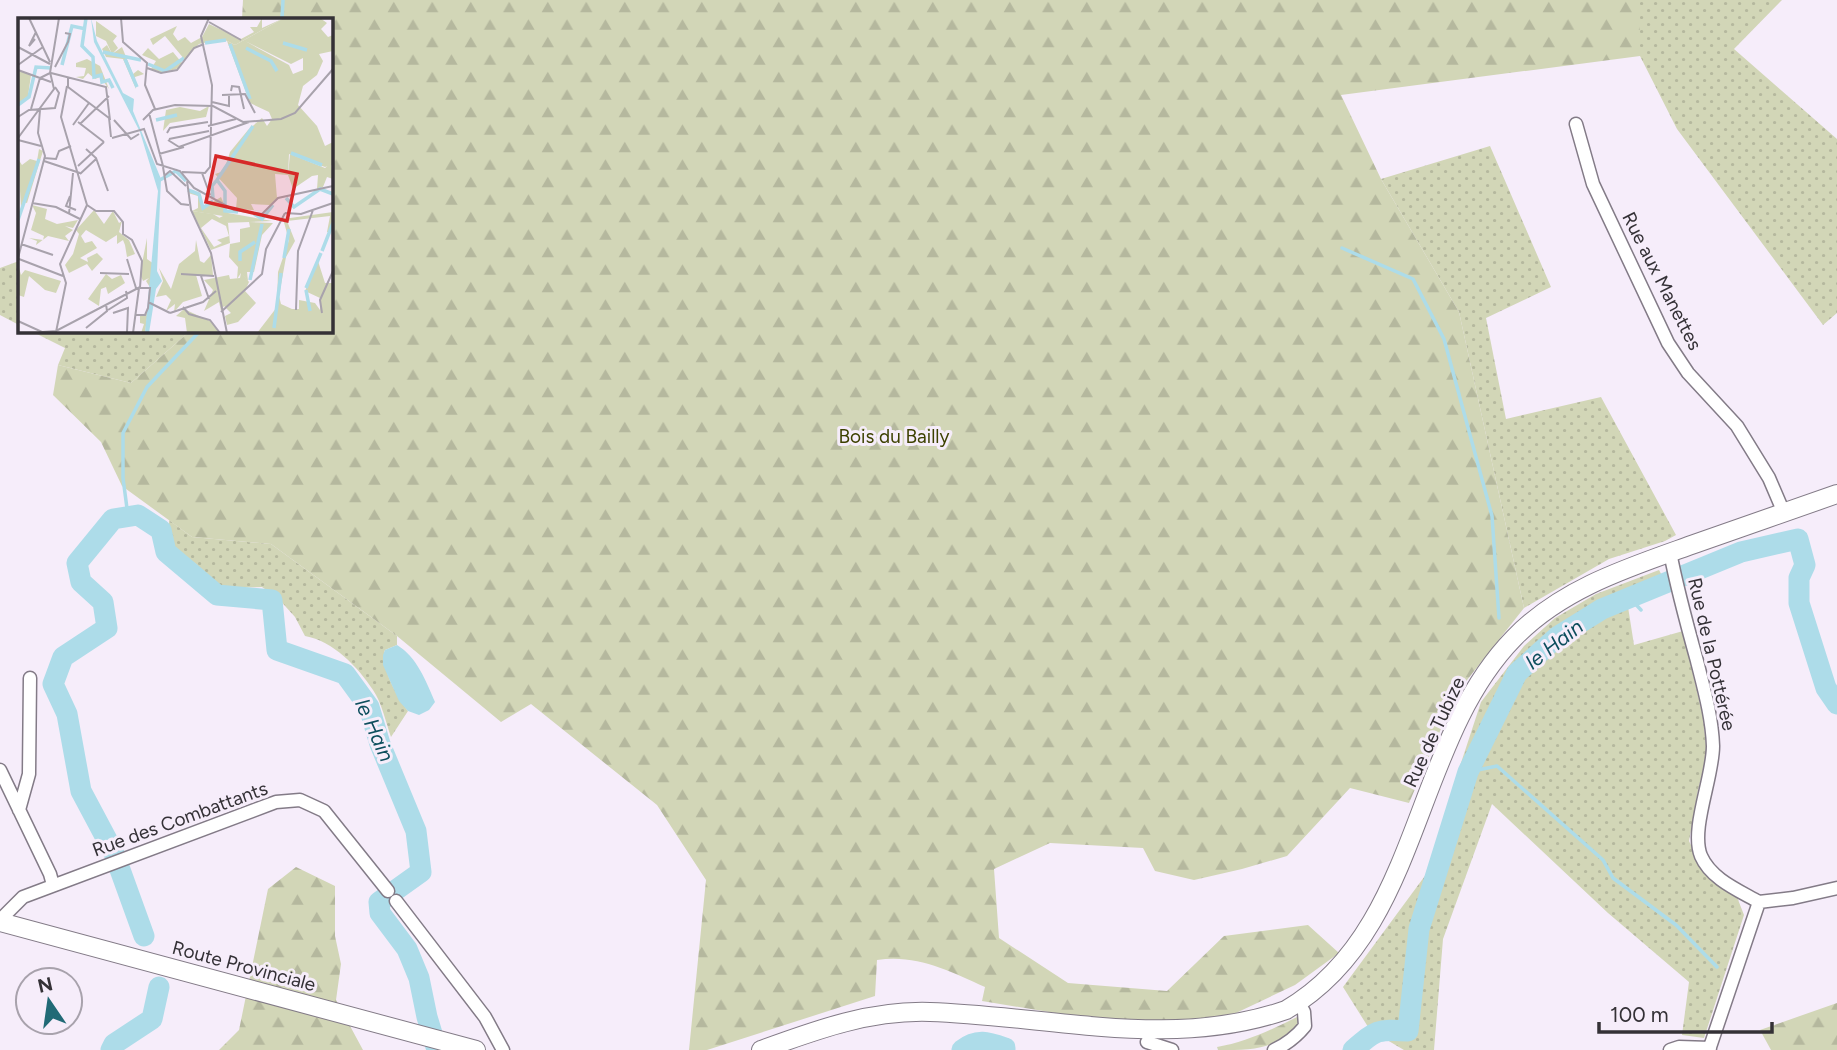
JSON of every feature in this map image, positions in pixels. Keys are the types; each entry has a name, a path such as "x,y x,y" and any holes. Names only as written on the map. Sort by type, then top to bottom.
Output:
{"main road":[{"name":"Rue de Tubize","path":"761,1050 845,1022 901,1012 959,1015 1118,1040 1147,1042 1196,1040 1237,1032 1260,1024 1298,1003 1319,986 1343,963 1358,943 1395,876 1462,715 1489,667 1514,637 1544,612 1576,591 1621,570 1837,494"},
{"name":"Route Provinciale","path":"0,921 477,1050"}],"street":[{"name":"Rue aux Manettes","path":"1576,124 1593,184 1606,215 1668,343 1688,373 1737,426 1769,478 1783,513"},
{"name":"Rue de la Pottérée","path":"1670,552 1712,729 1710,774 1697,833 1699,849 1704,862 1713,873 1759,902"},
{"path":"19,810 29,774 30,678"},
{"path":"0,771 54,885"},
{"name":"Rue des Combattants","path":"0,921 23,897 276,802 300,800 324,811 485,1017 503,1050"},
{"path":"1670,1050 1679,1047 1709,1049 1759,902 1837,888"},
{"path":"1274,1050 1297,1036 1305,1026 1304,1012 1298,1003"},
{"name":"Rue de Tubize","path":"1147,1042 1172,1050"}],"green space":[{"name":"Bois du Bailly","path":"243,0 1640,0 1640,56 1341,95 1381,179 1459,312 1524,608 1456,694 1409,803 1350,788 1287,856 1194,880 1155,871 1143,848 1050,843 994,869 999,938 1068,983 1167,991 1224,936 1308,925 1339,953 1295,985 1236,1013 1158,1030 982,1001 985,987 946,970 906,959 877,960 875,996 707,1050 689,1050 706,880 657,805 531,704 501,722 397,636 271,544 192,537 122,486 101,442 53,395 58,365 131,383 189,332 332,332 332,18 242,18"},
{"path":"1640,0 1782,0 1734,49 1837,139 1837,313 1823,325 1677,129 1640,56"},
{"path":"1490,146 1551,287 1486,318 1506,419 1601,397 1676,535 1609,559 1524,608 1459,312 1381,179"},
{"path":"18,261 18,324 0,315 0,268"},
{"path":"33,332 189,332 131,383 58,365 65,348"},
{"path":"169,520 192,537 271,544 397,636 397,645 385,650 385,664 395,690 408,711 391,737 376,695 352,664 325,643 305,636 295,617 277,597 262,587 231,588 214,585 196,564 175,550 169,535"},
{"path":"1659,570 1665,581 1626,594 1634,645 1683,631 1703,717 1707,755 1689,841 1705,875 1737,897 1744,915 1704,1038 1682,1035 1689,982 1608,913 1492,804 1443,939 1434,1050 1404,1050 1370,1030 1343,987 1430,869 1481,702 1524,646 1555,618 1596,594"},
{"path":"296,867 335,886 335,936 341,964 336,1000 363,1050 219,1050 239,1030 268,889"},
{"path":"1837,1003 1837,1050 1771,1050 1760,1030"},
{"path":"1301,1015 1302,1021 1274,1043 1244,1050 1218,1050 1217,1047 1270,1030"}],"water":[{"path":"397,645 415,663 435,702 429,710 419,715 408,711 399,701 383,665 385,650"}],"waterway":[{"path":"282,18 283,0"},
{"path":"1342,248 1413,279 1444,339 1492,516 1499,618"},
{"path":"128,516 123,478 123,433 147,387 199,332"},
{"name":"le Hain","path":"144,936 114,853 81,791 67,714 53,684 63,657 107,628 103,602 81,582 77,563 113,519 138,515 161,530 166,552 217,595 272,600 277,650 345,674 369,707 380,744 416,831 421,872 379,902 380,913 407,949 419,978 437,1050"},
{"name":"le Hain","path":"1353,1050 1378,1032 1408,1031 1419,929 1468,772 1517,673 1557,637 1602,609 1741,552 1798,539 1805,565 1799,578 1799,603 1826,688 1837,704"},
{"path":"1630,598 1641,610"},
{"path":"1468,772 1497,766 1603,860 1613,878 1676,925 1717,967"},
{"path":"111,1050 114,1044 152,1019 159,987"},
{"name":"le Hain","path":"962,1050 983,1042 1005,1050"}]}
